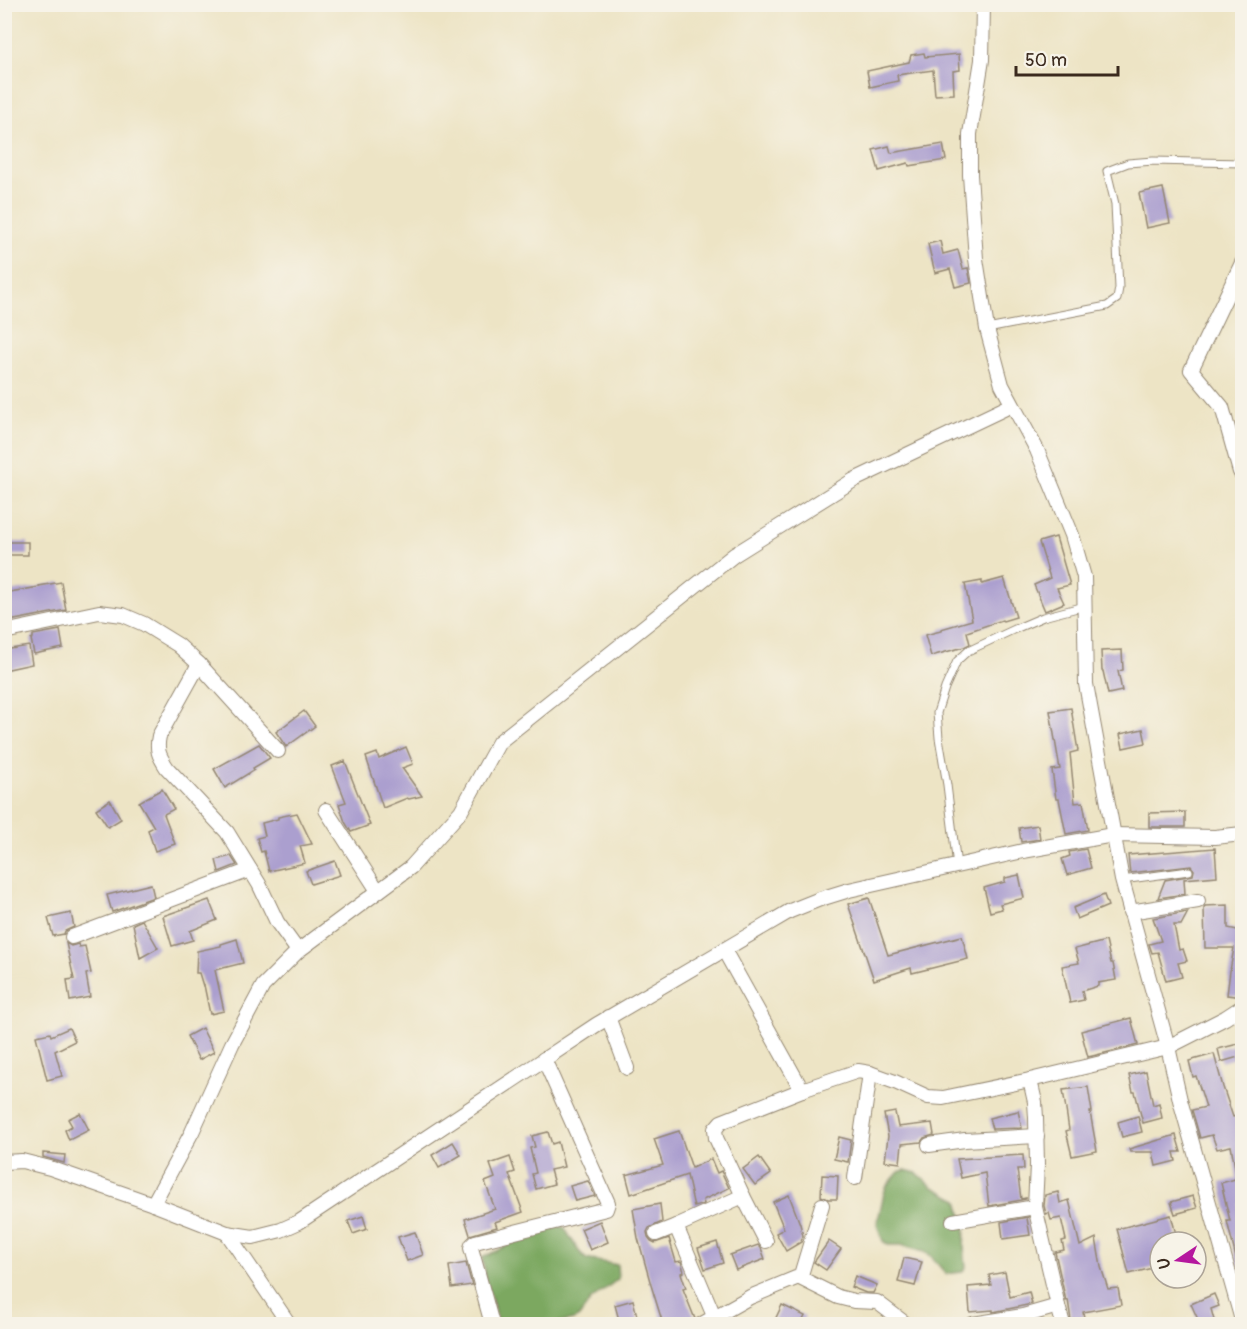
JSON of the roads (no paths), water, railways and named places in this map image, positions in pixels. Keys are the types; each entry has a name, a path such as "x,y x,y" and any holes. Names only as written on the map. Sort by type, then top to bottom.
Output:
{"street":[{"path":"983,4 982,60 970,134 970,175 976,259 987,329 1002,385 1036,450 1072,535 1084,577 1086,684 1122,880 1168,1047 1180,1100 1242,1320"},
{"path":"1242,263 1191,370 1222,407 1242,473"},
{"path":"153,1204 192,1132 232,1044 263,986 298,951 411,867 461,811 500,742 734,555 854,480 1012,405"},
{"path":"4,632 99,612 123,615 144,624 178,645 199,664 278,751"},
{"path":"199,664 159,736 157,746 161,759 227,832 259,884 277,922 298,951"},
{"path":"326,810 378,891"},
{"path":"4,1162 22,1161 50,1168 227,1233 253,1237 280,1230 299,1222 608,1017 790,910 849,890 1023,851 1113,835 1215,837 1242,834"},
{"path":"72,937 250,870"},
{"path":"1130,912 1198,901"},
{"path":"724,950 802,1090"},
{"path":"766,1241 716,1138 715,1129 721,1122 858,1071 895,1082 928,1097 943,1098 1029,1080 1168,1047 1242,1007"},
{"path":"608,1017 627,1068"},
{"path":"492,1324 472,1245 476,1242 608,1207 544,1059"},
{"path":"855,1178 870,1073"},
{"path":"1029,1080 1035,1102 1037,1136 1035,1207 1063,1324"},
{"path":"929,1145 965,1140 1037,1136"},
{"path":"656,1234 743,1196"},
{"path":"800,1278 822,1205"},
{"path":"953,1221 1035,1207"},
{"path":"676,1226 714,1316"},
{"path":"227,1233 289,1324"},
{"path":"702,1324 750,1297 800,1278 838,1297 854,1301 877,1302 903,1324"},
{"path":"973,1324 1023,1317 1058,1306"}],"lane":[{"path":"987,329 1107,306 1117,299 1119,288 1115,204 1107,171 1128,163 1153,161 1242,163"},
{"path":"957,866 937,713 957,662 968,651 1008,632 1043,617 1085,606"},
{"path":"1122,880 1189,871"}]}
